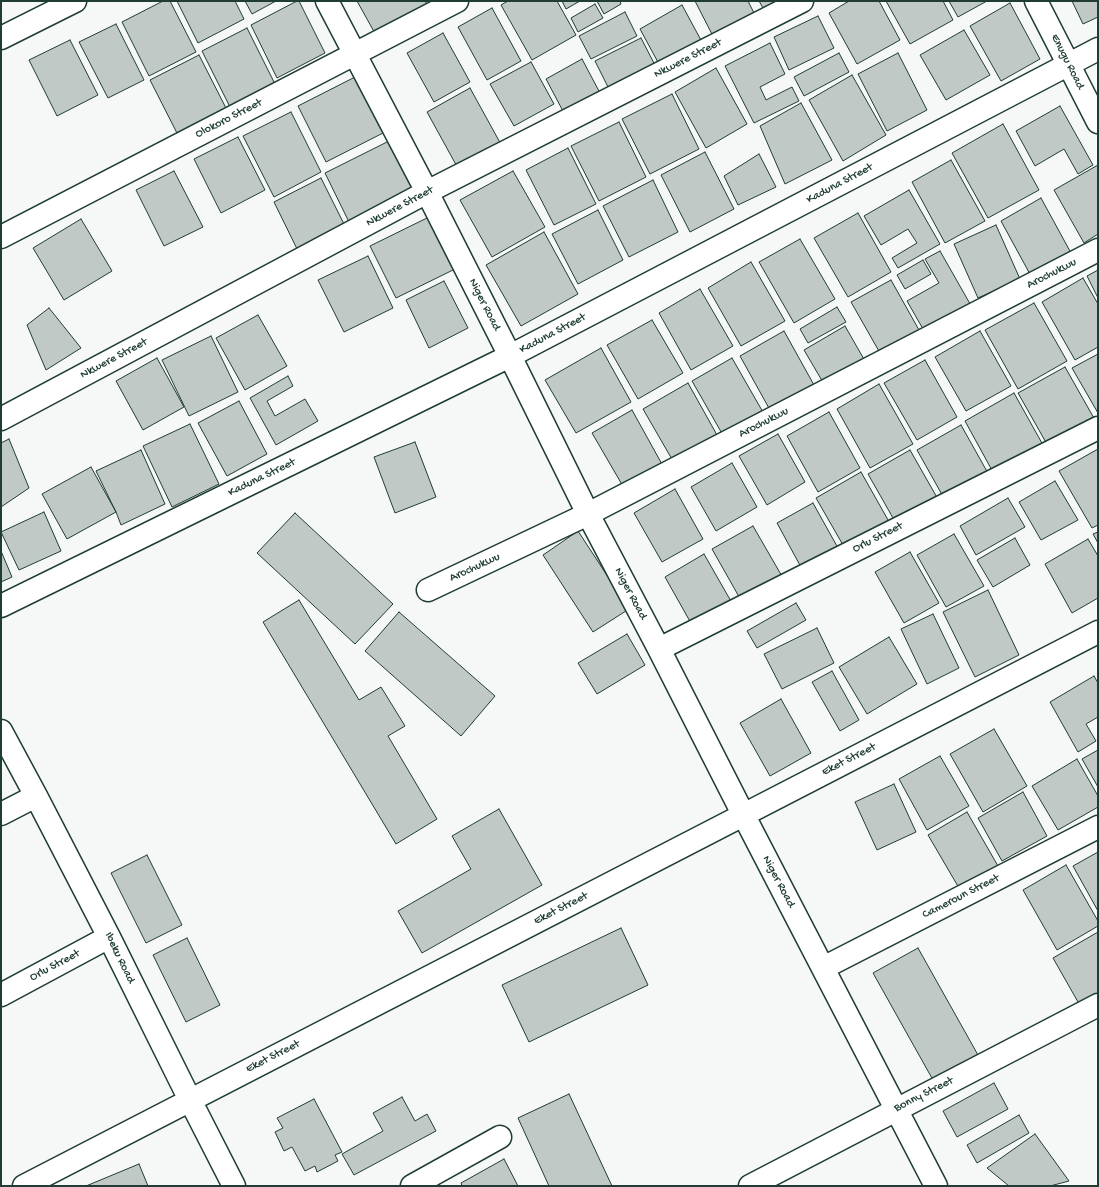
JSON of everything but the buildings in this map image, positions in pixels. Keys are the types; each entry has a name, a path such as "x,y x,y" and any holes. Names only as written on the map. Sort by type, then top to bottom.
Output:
{"street":[{"path":"1,38 75,1"},
{"name":"Niger Road","path":"326,1 428,192 588,514 936,1186"},
{"name":"Olokoro Street","path":"1,237 457,1"},
{"name":"Nkwere Street","path":"1,419 428,192 802,1"},
{"name":"Enugu Road","path":"1036,1 1098,122"},
{"name":"Kaduna Street","path":"1,606 510,356 1098,49"},
{"name":"Arochukwu","path":"428,590 588,514 1098,250"},
{"name":"Orlu Street","path":"659,649 1098,428"},
{"name":"Eket Street","path":"24,1186 1098,632"},
{"name":"Ibeku Road","path":"1,730 109,937 234,1186"},
{"path":"1,814 36,796"},
{"name":"Cameroun Street","path":"823,968 1098,827"},
{"name":"Orlu Street","path":"1,995 109,937"},
{"name":"Bonny Street","path":"750,1186 1098,1005"},
{"path":"412,1186 500,1137"}]}
